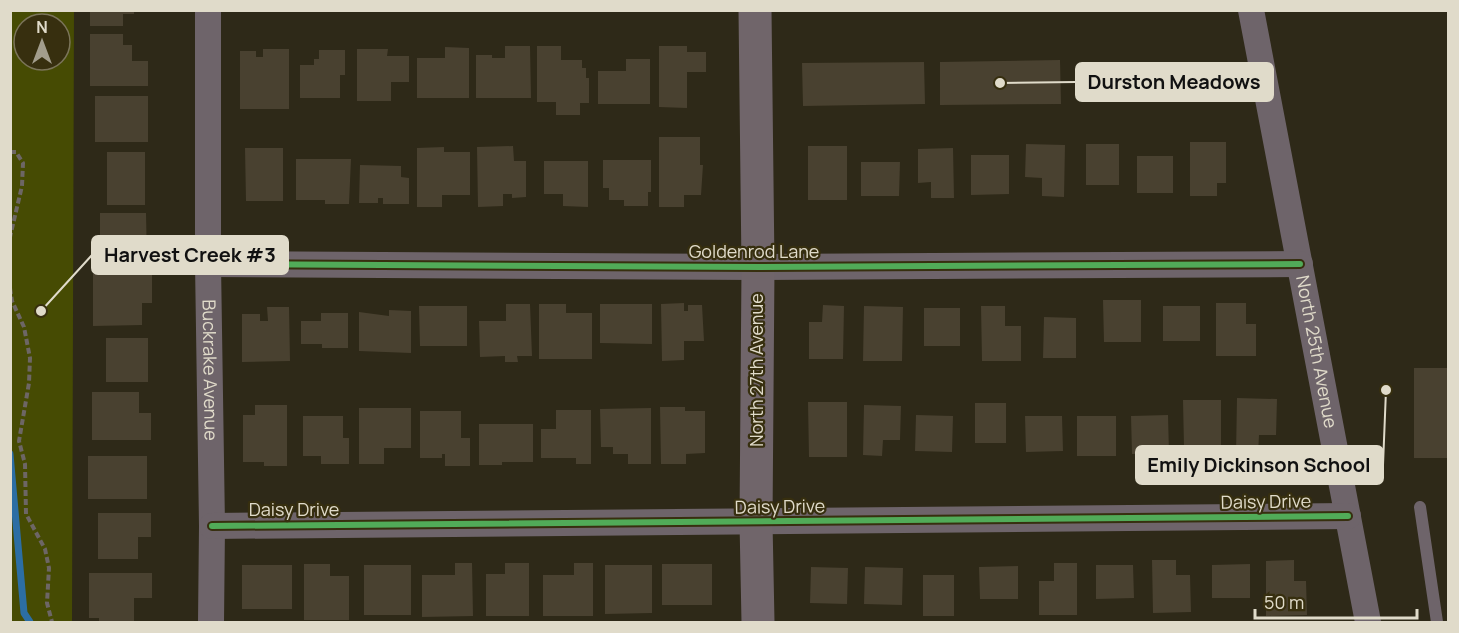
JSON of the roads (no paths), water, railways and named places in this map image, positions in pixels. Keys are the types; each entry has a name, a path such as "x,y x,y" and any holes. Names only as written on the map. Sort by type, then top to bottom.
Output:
{"street":[{"name":"Buckrake Avenue","path":"208,10 211,622"},
{"name":"North 27th Avenue","path":"755,10 758,622"},
{"name":"North 25th Avenue","path":"1251,10 1368,622"},
{"name":"Goldenrod Lane","path":"208,264 758,267 1300,264"},
{"name":"Daisy Drive","path":"212,526 1348,516"}],"lane":[{"path":"1420,507 1437,622"}],"waterway":[{"path":"10,454 24,613 30,622"}],"place":[{"name":"Durston Meadows","path":"1000,83"},
{"name":"Harvest Creek #3","path":"41,311"},
{"name":"Emily Dickinson School","path":"1386,390"}]}
